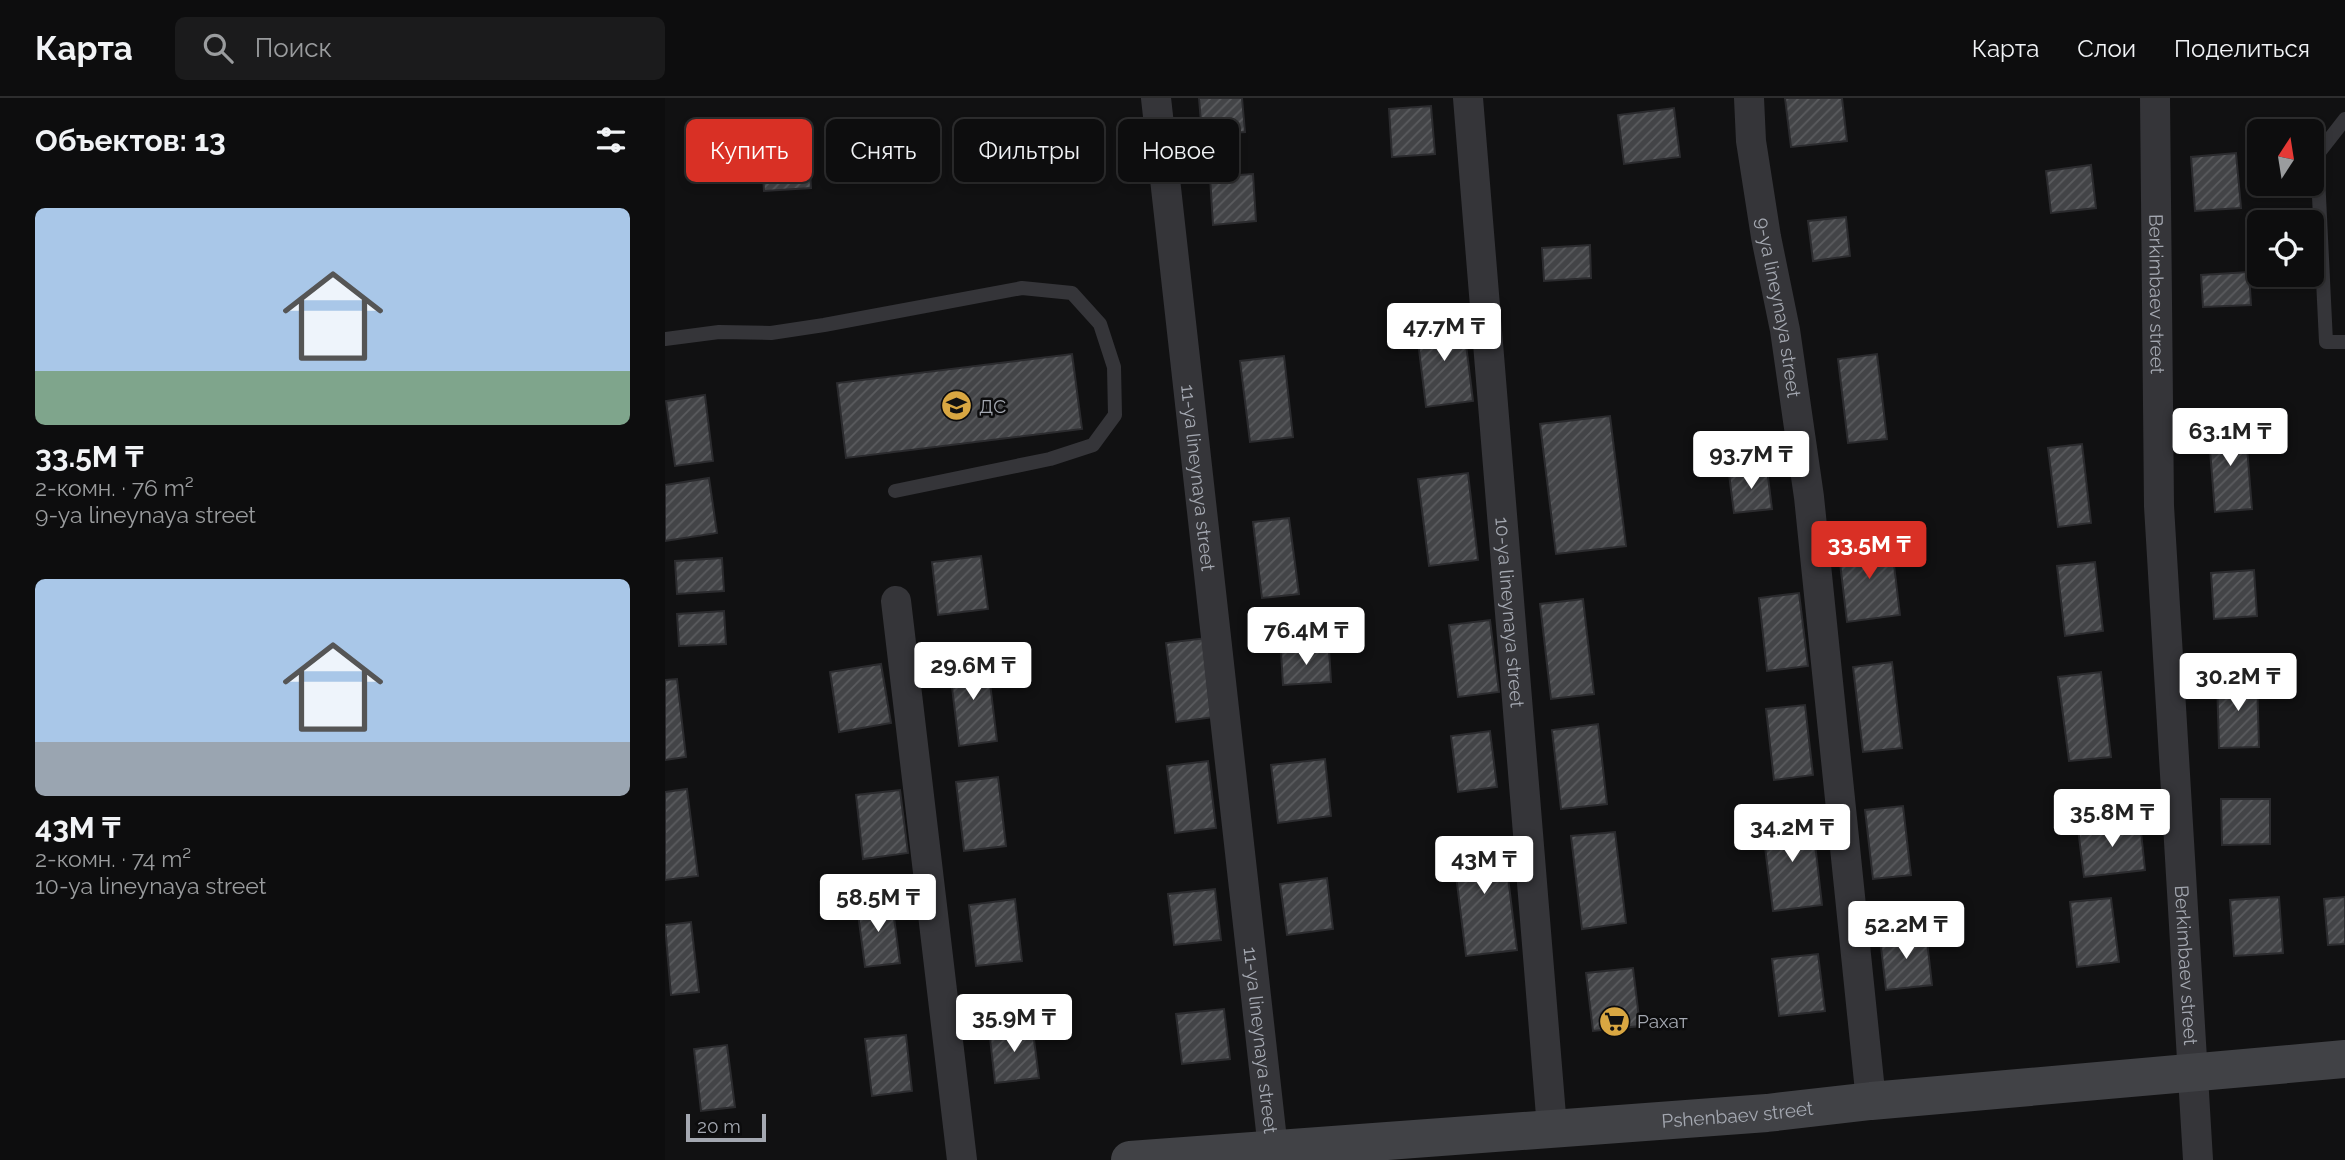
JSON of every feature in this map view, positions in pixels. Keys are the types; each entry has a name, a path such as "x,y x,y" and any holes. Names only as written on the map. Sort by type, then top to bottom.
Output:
{"street":[{"name":"11-ya lineynaya street","path":"1156,98 1273,1149"},
{"name":"10-ya lineynaya street","path":"1468,98 1552,1128"},
{"name":"9-ya lineynaya street","path":"1749,98 1751,141 1766,237 1785,330 1809,497 1871,1101"},
{"name":"Berkimbaev street","path":"2155,98 2159,506 2198,1160"},
{"path":"896,601 962,1160"},
{"name":"Pshenbaev street","path":"1130,1160 1273,1149 1426,1149 1552,1128 1767,1113 1871,1101 2345,1059"}],"lane":[{"path":"2345,119 2317,155 2326,342 2345,342"},
{"path":"665,338 811,327 1022,288 1072,293 1100,324 1114,367 1115,415 1093,445 1050,459 895,491"}],"building":[{"path":"1199,98 1242,98 1245,132 1239,132 1239,119 1201,119"},
{"path":"1785,98 1842,98 1847,141 1791,147"},
{"path":"1431,106 1435,154 1392,157 1389,109"},
{"path":"1674,108 1680,157 1624,164 1618,115"},
{"path":"2236,153 2241,208 2195,211 2191,157"},
{"path":"2091,165 2096,208 2051,213 2046,171"},
{"path":"1253,174 1256,221 1213,225 1210,182 1239,182 1239,175"},
{"path":"763,182 811,182 811,188 764,191"},
{"path":"1846,217 1850,256 1813,261 1808,221"},
{"path":"1590,245 1591,278 1544,281 1542,248"},
{"path":"2247,272 2251,305 2203,307 2201,275"},
{"path":"1463,320 1473,401 1426,407 1416,325"},
{"path":"1072,354 1082,429 846,458 837,383"},
{"path":"1877,354 1887,439 1848,443 1838,359"},
{"path":"1284,356 1293,437 1250,442 1240,361"},
{"path":"705,395 713,461 675,466 666,401"},
{"path":"1610,416 1626,546 1556,554 1540,424"},
{"path":"2245,423 2252,509 2215,512 2208,426"},
{"path":"2082,444 2091,523 2058,527 2048,448"},
{"path":"1767,469 1772,509 1734,513 1729,474"},
{"path":"1468,473 1478,560 1429,566 1418,479"},
{"path":"709,478 717,533 665,541 665,485"},
{"path":"1289,518 1299,594 1262,598 1253,522"},
{"path":"1891,540 1900,615 1847,622 1838,546"},
{"path":"981,556 988,609 938,615 932,562"},
{"path":"722,558 724,591 677,594 675,561"},
{"path":"2095,562 2103,631 2065,636 2057,566"},
{"path":"2254,570 2257,616 2214,619 2211,573"},
{"path":"1799,593 1808,666 1767,671 1759,598"},
{"path":"1583,599 1594,694 1551,699 1540,604"},
{"path":"724,611 726,644 679,646 677,614"},
{"path":"1490,620 1499,692 1458,697 1449,625"},
{"path":"1206,638 1215,717 1176,722 1166,643"},
{"path":"1329,649 1331,682 1283,685 1281,652"},
{"path":"987,658 997,741 959,746 949,662"},
{"path":"1892,662 1902,748 1863,752 1853,667"},
{"path":"881,664 891,723 839,732 830,672"},
{"path":"2101,672 2111,757 2069,761 2058,677"},
{"path":"2257,678 2259,747 2219,748 2217,679"},
{"path":"677,679 686,757 665,760 665,680"},
{"path":"1805,705 1813,775 1774,780 1766,709"},
{"path":"1598,724 1607,804 1561,809 1552,730"},
{"path":"1490,731 1497,787 1458,792 1451,736"},
{"path":"1325,759 1331,816 1278,823 1271,765"},
{"path":"1208,761 1216,828 1175,833 1167,766"},
{"path":"998,777 1006,846 964,851 956,782"},
{"path":"687,789 698,876 665,880 665,792"},
{"path":"900,790 908,853 863,859 856,795"},
{"path":"2221,799 2270,799 2270,844 2222,845"},
{"path":"1903,806 1911,875 1873,879 1865,810"},
{"path":"1812,817 1822,905 1773,911 1762,823"},
{"path":"2140,822 2145,870 2084,877 2078,829"},
{"path":"1615,832 1626,923 1582,929 1571,836"},
{"path":"1503,837 1517,950 1466,956 1452,843"},
{"path":"1327,878 1333,929 1287,935 1280,884"},
{"path":"1215,889 1221,940 1174,945 1168,894"},
{"path":"2279,897 2283,953 2234,956 2230,900"},
{"path":"2345,897 2345,944 2328,945 2324,899"},
{"path":"2111,898 2119,962 2077,967 2070,902"},
{"path":"1015,899 1022,961 976,966 969,905"},
{"path":"892,902 900,963 865,967 857,906"},
{"path":"691,922 699,992 671,995 665,925"},
{"path":"1926,932 1932,985 1886,990 1880,938"},
{"path":"1818,954 1825,1011 1779,1016 1772,959"},
{"path":"1633,968 1640,1026 1593,1031 1586,973"},
{"path":"1224,1009 1230,1059 1182,1064 1176,1014"},
{"path":"1032,1024 1039,1078 995,1083 989,1029"},
{"path":"906,1035 912,1091 872,1096 865,1039"},
{"path":"727,1045 735,1107 701,1111 694,1049"}],"place":[{"name":"ДС","path":"956,406"},
{"name":"Рахат","path":"1614,1021"}]}
